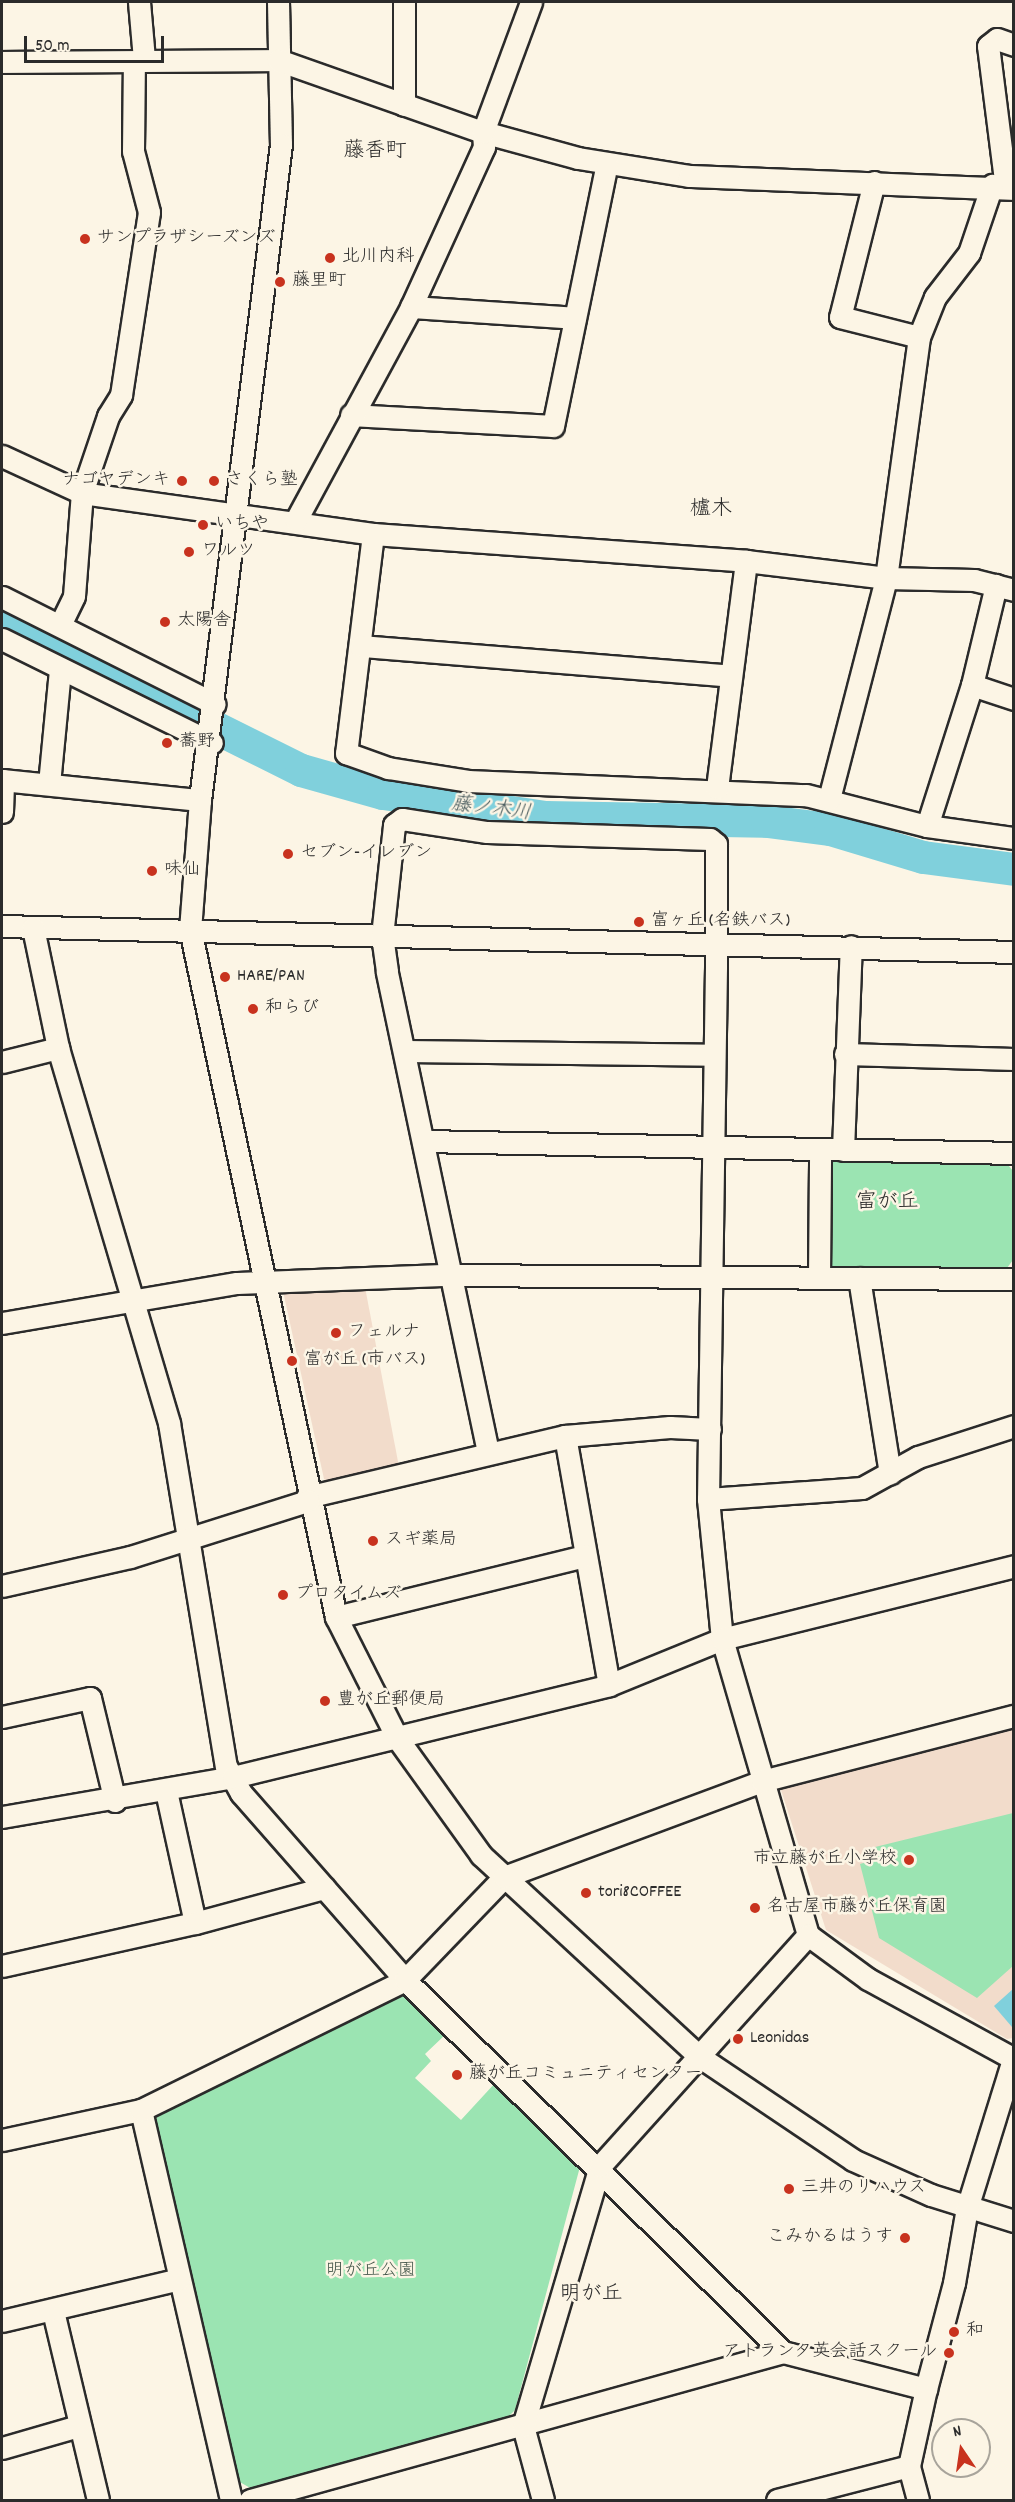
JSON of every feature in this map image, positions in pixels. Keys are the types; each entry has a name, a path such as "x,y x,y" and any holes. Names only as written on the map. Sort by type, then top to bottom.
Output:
{"street":[{"path":"60,625 74,596 82,493 108,416 121,395 149,212 133,151 139,60 139,2"},
{"path":"278,2 281,144 212,742 200,800 190,929 261,1286 307,1499 336,1617 396,1738 453,1820 504,1877 700,2057 853,2160 967,2208 1014,2222"},
{"path":"404,2 404,105"},
{"path":"296,520 411,307 484,147 483,132 531,2"},
{"path":"829,799 886,578 920,337 935,297 969,253 1004,187 988,46 997,39 1014,45"},
{"path":"2,62 279,60 483,132 607,163 689,176 1004,187"},
{"path":"351,415 553,426 607,163"},
{"path":"874,182 840,317 920,337"},
{"path":"411,307 575,318"},
{"path":"2,456 82,493 296,520 373,534 746,561 886,578 1005,587 927,826"},
{"path":"373,534 346,753 388,768 468,781 717,788 829,799 927,826 1014,838"},
{"path":"717,788 746,561"},
{"path":"2,597 215,704"},
{"path":"2,639 60,670 212,742"},
{"path":"361,646 730,676"},
{"path":"49,784 60,670"},
{"path":"972,685 1014,699"},
{"path":"2,812 2,780 200,800"},
{"path":"488,1452 449,1275 382,936 394,825 402,819 487,832 710,838 716,844 708,1498 722,1639 808,1935 868,1979 1013,2057 967,2208 954,2283 926,2388 909,2466 918,2500"},
{"path":"2,926 190,929 382,936 715,941 1014,952"},
{"path":"33,928 58,1048 169,1423 226,1766 324,1888 405,1980 600,2166 783,2352"},
{"path":"843,1150 851,946"},
{"path":"2,1062 58,1048"},
{"path":"406,1051 712,1055"},
{"path":"845,1054 1014,1059"},
{"path":"423,1141 820,1151 1014,1153"},
{"path":"819,1278 820,1151"},
{"path":"2,1323 237,1283 261,1286 449,1275 1014,1279"},
{"path":"859,1278 890,1474"},
{"path":"708,1498 862,1488 918,1456 1014,1426"},
{"path":"2,1586 130,1557 307,1499 488,1452 566,1436 625,1429 710,1429"},
{"path":"566,1436 609,1685"},
{"path":"336,1617 585,1556"},
{"path":"2,1817 115,1801 166,1791 396,1738 609,1685 722,1639 1014,1566"},
{"path":"2,1717 90,1698 115,1801"},
{"path":"2,2140 141,2110 405,1980 504,1877 762,1781 1014,1716"},
{"path":"166,1791 195,1923"},
{"path":"2,1966 195,1923 324,1888"},
{"path":"543,2500 522,2426 600,2166 808,1935"},
{"path":"141,2110 178,2279 231,2500"},
{"path":"2,2321 53,2311 178,2279"},
{"path":"53,2311 78,2426 98,2500"},
{"path":"250,2500 783,2352 926,2388"},
{"path":"2,2448 78,2426"},
{"path":"777,2500 909,2466"}],"shaded area":[{"path":"365,1287 399,1467 332,1483 324,1479 283,1291"},
{"name":"市立藤が丘小学校","path":"1013,1723 1013,2038 1007,2039 826,1930 781,1790 784,1784"}],"green space":[{"path":"834,1157 1004,1160 1013,1171 1013,1260 1007,1268 835,1269 824,1259 825,1165"},
{"path":"1013,1813 1013,1966 977,1998 879,1938 860,1864 870,1861 867,1849"},
{"name":"明が丘公園","path":"399,1991 408,1993 446,2034 425,2054 431,2061 415,2078 461,2120 496,2082 581,2163 515,2410 505,2420 252,2489 238,2481 155,2121 159,2111"}],"water":[{"path":"1013,1989 1013,2025 1012,2027 994,2006"}],"waterway":[{"name":"藤ノ木川","path":"2,621 301,770 383,793 545,817 767,821 830,829 923,857 1014,869"}],"place":[{"name":"サンプラザシーズンズ","path":"85,239"},
{"name":"北川内科","path":"330,258"},
{"name":"藤里町","path":"280,282"},
{"name":"ナゴヤデンキ","path":"182,481"},
{"name":"さくら塾","path":"214,481"},
{"name":"いちや","path":"203,525"},
{"name":"ワルツ","path":"189,552"},
{"name":"太陽舎","path":"165,622"},
{"name":"蕎野","path":"167,743"},
{"name":"セブン-イレブン","path":"288,854"},
{"name":"味仙","path":"152,871"},
{"name":"富ヶ丘 (名鉄バス)","path":"639,922"},
{"name":"HARE/PAN","path":"225,977"},
{"name":"和らび","path":"253,1009"},
{"name":"フェルナ","path":"336,1333"},
{"name":"富が丘 (市バス)","path":"292,1361"},
{"name":"スギ薬局","path":"373,1541"},
{"name":"プロタイムズ","path":"283,1595"},
{"name":"豊が丘郵便局","path":"325,1701"},
{"name":"市立藤が丘小学校","path":"909,1860"},
{"name":"tori8COFFEE","path":"586,1893"},
{"name":"名古屋市藤が丘保育園","path":"755,1908"},
{"name":"Leonidas","path":"738,2039"},
{"name":"藤が丘コミュニティセンター","path":"457,2075"},
{"name":"三井のリハウス","path":"789,2189"},
{"name":"こみかるはうす","path":"905,2238"},
{"name":"和","path":"954,2332"},
{"name":"アトランタ英会話スクール","path":"949,2353"}],"district":[{"name":"藤香町","path":"375,152"},
{"name":"櫨木","path":"711,510"},
{"name":"富が丘","path":"887,1203"},
{"name":"明が丘","path":"591,2295"}]}
